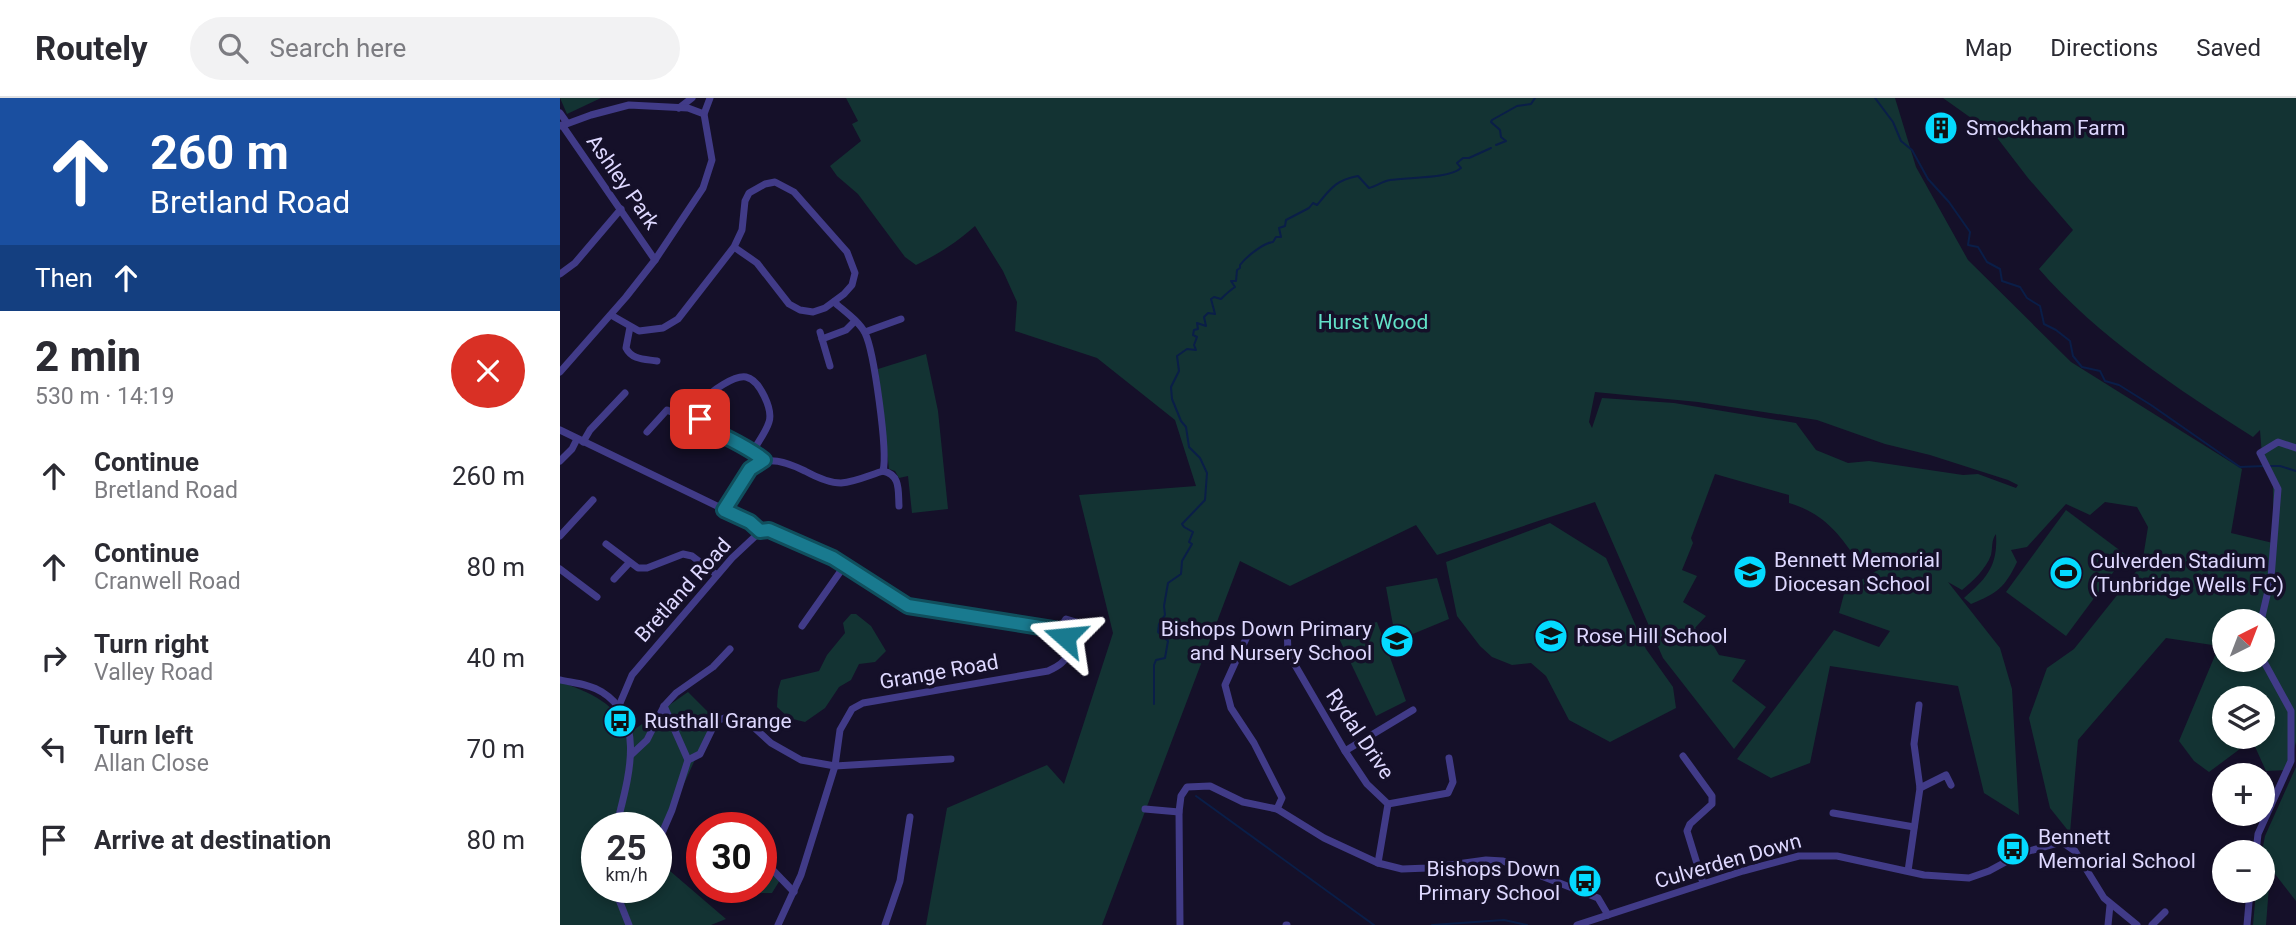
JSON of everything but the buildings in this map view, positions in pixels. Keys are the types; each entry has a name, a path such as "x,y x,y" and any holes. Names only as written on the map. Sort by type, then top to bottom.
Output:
{"street":[{"path":"678,109 692,98"},
{"path":"560,372 655,260 699,194 712,160 704,114 710,98"},
{"path":"563,125 628,102 688,108 704,114"},
{"name":"Ashley Park","path":"560,113 563,125 655,260"},
{"path":"611,315 639,331 663,328 678,319 734,247 742,230 745,201 750,193 765,184 775,182 794,192 847,252 855,273 852,285 834,302 813,312 800,310 789,304 757,263 734,247"},
{"path":"560,274 575,263 621,209"},
{"path":"834,302 865,332 876,388 883,444 883,471"},
{"path":"865,332 901,319"},
{"path":"830,366 821,335 846,330 855,321"},
{"path":"630,327 625,348 633,357 657,361"},
{"path":"753,451 770,421 769,408 758,387 743,376 721,385 704,401 699,422 753,451 764,460 790,464 819,478 840,483 883,471 890,472 897,480 899,506"},
{"path":"560,461 625,393"},
{"path":"647,432 667,410 692,421 700,419"},
{"path":"560,430 750,522 760,531"},
{"path":"2264,609 2271,578 2278,489 2260,453 2278,442 2296,448"},
{"path":"724,510 750,469 764,460"},
{"path":"560,536 593,500"},
{"name":"Bretland Road","path":"618,708 632,675 717,575 760,531 769,530 833,558"},
{"path":"606,544 638,568 647,568 683,554 692,556 717,575"},
{"name":"Grange Road","path":"833,558 908,606 1059,630 1066,619 1076,622 1074,631 1065,637 1069,645 1066,659 1060,666 1048,671 863,703 852,709 839,730 834,769"},
{"path":"614,579 629,563"},
{"path":"802,626 845,565"},
{"path":"560,569 597,597"},
{"name":"Rydal Drive","path":"1287,626 1288,653 1345,751 1367,784 1388,804 1378,863"},
{"path":"1059,630 1065,637"},
{"path":"1249,632 1225,685 1231,708 1254,743 1282,798 1277,809"},
{"path":"631,755 647,740 664,706 676,693 713,667 730,649"},
{"path":"2258,840 2291,761 2291,711 2270,672"},
{"path":"560,680 600,691 618,708 627,723 631,755 619,812"},
{"path":"1908,871 1920,788 1914,744 1919,705"},
{"path":"664,706 688,760 671,812"},
{"path":"1345,751 1413,710"},
{"path":"688,760 700,754 716,721 730,716 749,723 771,743 801,760 834,769 951,759"},
{"path":"1684,756 1712,796 1712,804 1690,824 1687,831 1703,883"},
{"path":"1388,804 1448,793 1453,782 1449,758"},
{"path":"778,925 794,892 834,769"},
{"path":"1920,788 1946,775 1951,785"},
{"path":"1180,925 1181,796 1187,787 1210,786 1243,802 1277,809 1324,838 1378,863 1402,869 1486,860 1503,861 1598,898 1608,915"},
{"path":"1145,809 1179,812"},
{"path":"1833,813 1914,827"},
{"path":"885,925 900,881 910,817"},
{"name":"Culverden Down","path":"1577,925 1703,883 1799,856 1821,855 1861,860 1940,877 1974,877 2022,853 2062,842 2075,851 2094,885 2110,905 2137,925"},
{"path":"777,874 794,892"},
{"path":"618,903 629,925"},
{"path":"2247,925 2249,903"},
{"path":"2108,925 2110,905"},
{"path":"2152,925 2165,912"}],"green space":[{"path":"560,98 601,98 567,114"},
{"name":"Hurst Wood","path":"846,98 1895,98 1916,167 1968,260 2071,362 2242,469 2231,533 2273,543 2273,480 2262,456 2260,430 2253,437 2168,381 2086,317 2062,294 2039,269 2073,230 1995,135 1943,98 2296,98 2296,742 2288,770 2275,771 2275,763 2262,763 2256,749 2275,749 2275,686 2212,686 2212,749 2240,749 2221,763 2212,763 2212,770 2209,772 2194,761 2179,741 2212,663 2212,672 2275,672 2275,609 2212,609 2212,645 2166,638 2078,740 2070,833 2050,808 2029,718 2047,668 2074,649 2142,564 2148,527 2137,507 2105,502 2090,515 2066,504 2027,547 2011,550 2017,562 2009,578 1988,596 1971,604 1964,598 1985,577 1993,563 1996,534 1989,560 1975,579 1962,590 1948,582 2000,648 2012,689 2019,815 1984,793 1958,686 1830,666 1810,763 1771,778 1737,759 1834,630 1879,647 1890,631 1839,613 1845,590 1899,557 1890,552 1855,557 1828,524 1811,512 1789,503 1789,495 1715,474 1682,570 1697,576 1683,602 1706,616 1695,628 1709,638 1719,655 1746,660 1732,681 1766,707 1734,749 1663,658 1595,502 1437,555 1416,525 1290,586 1240,561 1102,925 926,925 947,808 1047,765 1064,784 1113,633 1079,495 1196,486 1175,420 1097,358 1015,331 1017,302 1003,271 975,226 961,238 916,265 905,257 858,194 837,176 830,166 861,141 852,124 858,121","holes":["1595,392 1698,402 1817,420 2018,485 2016,488 1978,474 1963,475 1869,461 1848,463 1816,450 1796,423 1674,403 1602,398 1592,428 1589,422"]},
{"path":"926,354 938,411 948,509 912,513 908,476 899,478 895,471 889,469 878,369"},
{"name":"Culverden Stadium (Tunbridge Wells FC)","path":"2066,510 2126,555 2066,636 2006,592"},
{"name":"Rose Hill School","path":"1550,523 1606,558 1646,649 1673,687 1676,708 1610,742 1569,720 1546,676 1531,663 1512,665 1492,657 1457,616 1446,562"},
{"path":"1437,578 1449,619 1408,636 1404,628 1393,625 1386,587"},
{"path":"851,614 856,614 871,626 886,651 875,662 859,664 851,680 839,687 825,708 805,722 789,718 777,707 781,680 819,671 827,655 845,633 843,623"},
{"path":"1377,622 1406,701 1376,716 1336,632"},
{"path":"560,682 592,695 610,707 617,715 625,736 688,692 714,718 671,812 581,812 581,903 672,903 672,873 686,885 686,903 707,903 726,919 711,925 560,925"},
{"path":"2296,767 2296,901 2275,874 2275,840 2264,840 2269,826 2275,826 2275,814"},
{"path":"2255,903 2268,903 2266,925 2253,925"}],"waterway":[{"path":"1496,145 1506,141 1492,120 1517,106 1531,104 1535,98"},
{"path":"1875,98 1893,122 1901,141 1912,150 1928,179 1949,202 1970,232 1968,245 1978,247 1987,262 2000,269 2002,281 2020,287 2027,298 2040,306 2044,324 2070,341 2073,356 2082,367 2100,371 2105,381 2119,385 2151,405 2240,467 2264,466"},
{"path":"1154,704 1154,665 1156,660 1165,658 1168,641 1158,632 1159,624 1165,615 1168,583 1181,574 1182,561 1192,544 1189,542 1193,532 1182,524 1205,500 1207,473 1200,458 1189,447 1186,427 1172,399 1171,387 1179,371 1177,356 1187,349 1196,350 1194,345 1197,337 1193,335 1194,330 1198,329 1197,323 1206,326 1204,317 1208,313 1215,314 1211,299 1221,299 1235,287 1231,281 1236,281 1240,265 1250,254 1273,242 1276,237 1281,237 1279,228 1285,226 1286,220 1313,203 1317,205 1339,182 1358,176 1369,188 1390,180 1447,174 1461,168 1457,163 1463,158 1491,148"},
{"path":"2270,466 2296,471"},
{"path":"1196,796 1374,925"},
{"path":"1432,925 1504,920 1527,925"}],"place":[{"name":"Smockham Farm","path":"1941,128"},
{"name":"Bennett Memorial Diocesan School","path":"1750,572"},
{"name":"Culverden Stadium (Tunbridge Wells FC)","path":"2066,573"},
{"name":"Rose Hill School","path":"1551,636"},
{"name":"Bishops Down Primary and Nursery School","path":"1397,641"},
{"name":"Rusthall Grange","path":"620,721"},
{"name":"Bennett Memorial School","path":"2013,849"},
{"name":"Bishops Down Primary School","path":"1585,881"}],"route":[{"path":"700,419 699,422 753,451 764,460 750,469 724,510 750,522 760,531 769,530 833,558 908,606 1059,630 1065,637"}]}
